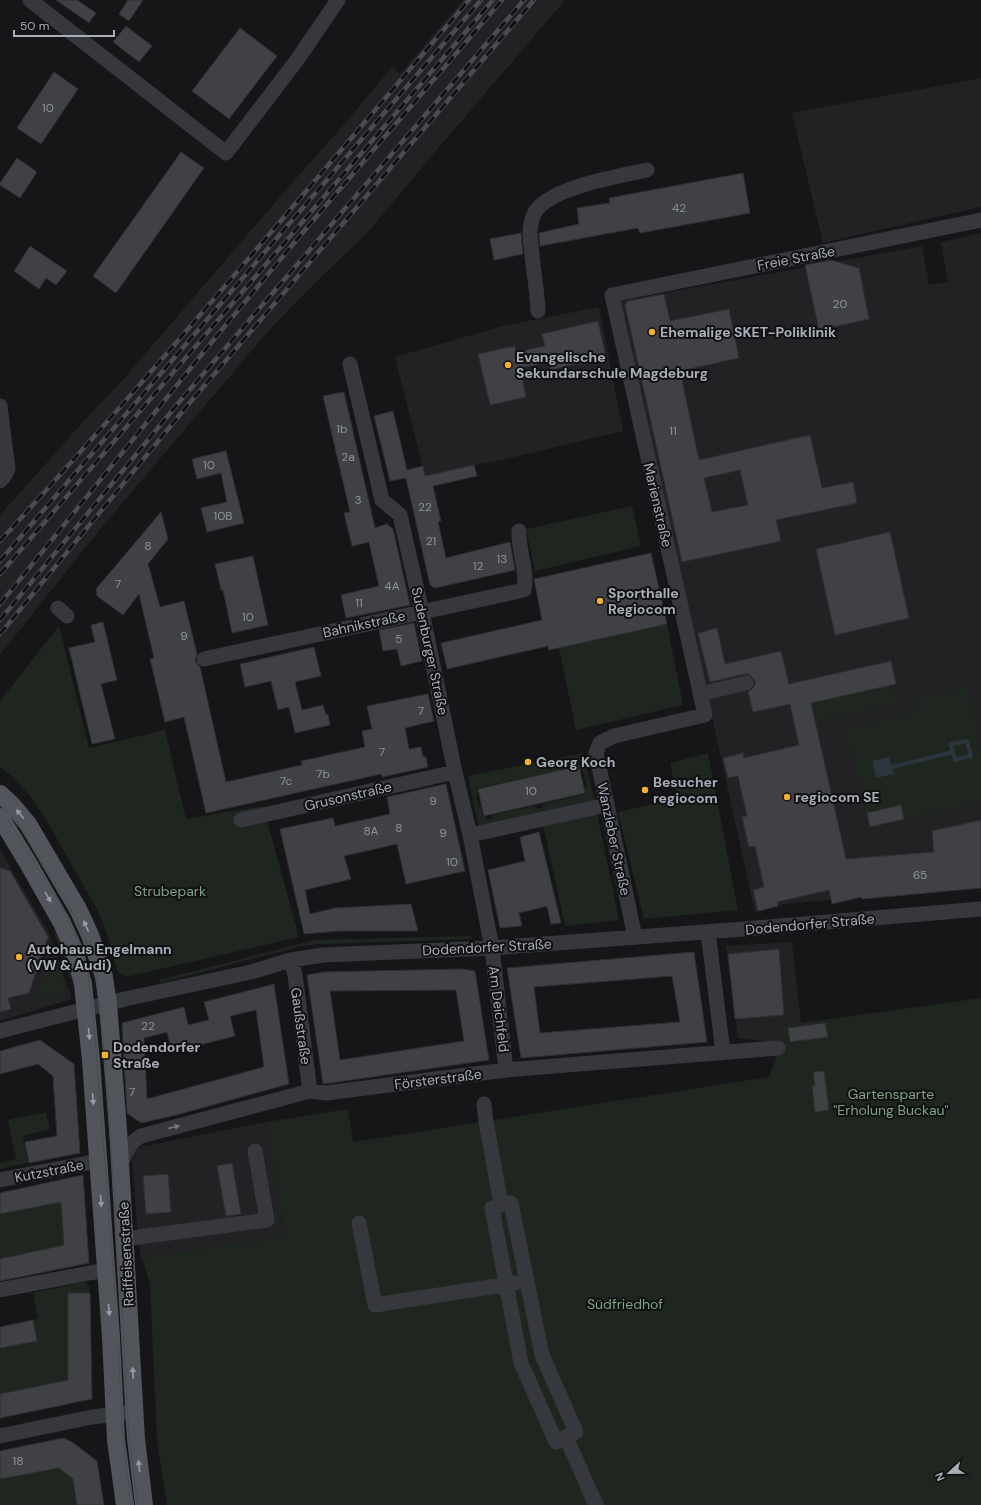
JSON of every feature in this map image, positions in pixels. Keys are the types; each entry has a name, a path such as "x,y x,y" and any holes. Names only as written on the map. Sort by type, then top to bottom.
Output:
{"main road":[{"path":"0,794 12,805 28,824 78,909 104,977 98,1006 112,1175 122,1202"},
{"path":"0,818 28,863 62,923 74,950 79,969 98,1006"},
{"name":"Raiffeisenstraße","path":"98,1006 98,1162 111,1337 114,1414 120,1477 125,1505"},
{"name":"Raiffeisenstraße","path":"98,1006 120,1166 136,1445 144,1505"}],"street":[{"path":"30,0 226,153 297,60 338,0"},
{"path":"538,311 530,230 534,214 548,199 566,191 597,181 647,170"},
{"name":"Freie Straße","path":"612,295 981,220"},
{"name":"Marienstraße","path":"600,742 614,736 705,715 612,295"},
{"name":"Sudenburger Straße","path":"350,364 382,500 400,515 470,836 492,948"},
{"path":"0,406 8,469 0,481"},
{"name":"Bahnikstraße","path":"204,659 524,590 526,578 519,542 519,531"},
{"path":"700,694 746,683"},
{"name":"Wanzleber Straße","path":"600,742 596,753 635,937"},
{"name":"Grusonstraße","path":"241,820 455,772"},
{"path":"470,836 607,805"},
{"name":"Dodendorfer Straße","path":"0,1031 98,1006 251,972 291,960 323,955 492,948 708,932 981,909"},
{"path":"708,932 723,1052"},
{"name":"Am Deichfeld","path":"492,948 506,1070"},
{"name":"Gaußstraße","path":"291,960 310,1091"},
{"name":"Försterstraße","path":"120,1166 128,1148 137,1138 141,1136 310,1091 326,1093 506,1070 778,1048"},
{"path":"484,1104 501,1204"},
{"path":"124,1238 268,1220 255,1151"},
{"name":"Kutzstraße","path":"0,1180 98,1162"},
{"path":"511,1203 542,1355 576,1432 556,1442 521,1363 492,1208 501,1204 511,1203"},
{"path":"360,1223 375,1305 527,1280"},
{"path":"0,1290 106,1271"},
{"path":"0,1436 92,1417 134,1412"},
{"path":"566,1437 596,1505"}],"shaded area":[{"path":"463,0 565,0 368,232 270,329 97,533 0,655 0,515 90,414 120,383 392,67 400,74"},
{"path":"981,78 981,207 823,243 792,113"},
{"path":"981,233 981,887 784,904 755,913 621,301 922,246 929,285 948,282 941,242"},
{"path":"599,307 623,431 502,460 425,476 395,357 503,326"},
{"path":"889,757 894,774 876,778 872,761"},
{"path":"0,850 48,931 72,999 0,1021"},
{"path":"792,942 801,1023 779,1025 781,1043 738,1038 726,946"},
{"path":"266,1122 285,1237 141,1258 132,1161 134,1153 141,1147"}],"green space":[{"path":"632,506 641,546 535,571 526,529"},
{"path":"667,624 683,705 576,730 559,648"},
{"name":"Strubepark","path":"59,626 89,748 165,730 186,819 263,806 299,937 126,977 118,972 99,914 52,829 21,785 0,767 0,701"},
{"path":"893,685 898,704 816,722 811,703"},
{"path":"967,687 981,749 981,802 870,827 846,729 918,712 915,698"},
{"path":"583,753 595,802 479,828 468,776","holes":["579,766 581,771 583,771 587,787 584,788 586,794 543,804 543,807 536,809 535,806 493,815 493,819 487,820 486,816 483,817 481,806 478,806 476,794 478,794 477,788"]},
{"path":"708,753 738,910 644,919 618,812 678,798 670,763"},
{"path":"597,813 619,920 565,926 543,824"},
{"path":"52,929 63,946 73,979 70,979 62,952"},
{"path":"471,936 472,939 319,944 302,946 160,983 159,980 315,940"},
{"path":"54,947 66,992 39,1000 37,994"},
{"name":"Südfriedhof","path":"981,998 981,1505 167,1505 157,1440 150,1285 141,1258 285,1237 266,1122 348,1109 353,1142 769,1077 781,1043 779,1025"},
{"path":"46,1112 50,1129 23,1136 28,1163 0,1169 0,1163 16,1159 8,1120"},
{"path":"61,1202 64,1245 0,1259 0,1214"},
{"path":"85,1282 89,1286 90,1293 68,1293 68,1380 0,1394 0,1348 37,1340 33,1320 38,1318 33,1293"},
{"path":"59,1468 73,1479 77,1505 0,1505 0,1479"}],"building":[{"path":"56,0 77,0 96,13 89,23"},
{"path":"128,0 143,0 129,21 119,14"},
{"path":"126,26 152,46 139,62 113,42"},
{"path":"240,28 277,56 229,119 192,91"},
{"path":"54,72 78,89 41,144 17,128"},
{"path":"181,152 204,168 116,293 93,276"},
{"path":"17,158 37,172 20,198 0,185"},
{"path":"743,173 750,213 640,233 638,228 540,246 539,233 579,224 577,208 610,203 609,198"},
{"path":"521,233 523,254 494,260 490,239"},
{"path":"30,246 67,271 56,285 46,278 39,289 14,271"},
{"path":"831,260 859,268 869,319 819,330 805,265"},
{"path":"664,294 670,321 729,309 739,358 680,371 699,460 810,435 822,488 853,482 857,503 776,520 781,541 682,562 625,305 628,301","holes":["740,470 748,505 712,512 704,478"]},
{"name":"Evangelische Sekundarschule Magdeburg","path":"598,321 606,357 551,370 549,362 520,368 526,397 490,405 478,354 515,346 516,352 545,346 542,334"},
{"path":"344,392 375,528 387,524 393,529 410,605 346,618 341,595 379,586 369,542 352,546 344,513 350,512 323,396"},
{"path":"393,411 407,470 423,466 425,476 474,465 477,476 433,486 441,521 438,522 446,558 510,542 515,570 435,588 430,585 406,478 390,481 374,416"},
{"path":"226,451 244,523 207,532 201,508 227,502 221,473 197,479 192,459"},
{"path":"161,512 168,539 148,564 160,607 184,601 197,654 195,661 200,667 226,782 302,765 301,761 365,747 362,731 372,729 367,706 428,694 434,721 405,728 409,749 421,747 423,757 426,757 428,767 382,777 381,774 206,813 184,717 165,722 150,659 154,658 139,594 123,615 97,596 96,589"},
{"path":"890,532 909,618 835,635 816,549"},
{"name":"Sporthalle Regiocom","path":"651,553 667,624 549,650 548,646 447,669 441,643 542,620 534,579"},
{"path":"253,556 268,625 232,633 223,590 221,590 215,564"},
{"path":"103,622 117,680 101,684 115,739 92,744 69,648 95,642 91,625"},
{"path":"414,623 422,661 401,666 397,649 383,651 379,630"},
{"name":"regiocom SE","path":"717,628 725,664 781,651 789,684 891,661 896,684 811,703 846,859 934,852 932,831 981,820 981,888 862,899 861,897 832,904 829,890 777,902 778,906 758,911 753,890 764,887 755,846 749,847 742,817 747,816 738,776 728,778 723,758 743,753 744,758 799,745 790,704 753,712 748,692 755,685 755,681 748,674 710,682 698,633"},
{"path":"314,647 321,676 295,682 302,710 323,705 326,715 328,714 330,725 295,733 289,707 278,710 271,681 245,687 240,664"},
{"path":"579,766 585,793 484,816 478,789"},
{"path":"446,784 465,871 406,884 397,844 344,856 351,879 305,890 310,914 335,908 411,904 418,931 340,931 304,934 280,829 333,818 335,826 390,814 387,797"},
{"path":"901,805 904,819 870,827 867,813"},
{"path":"539,832 561,923 551,924 547,906 519,913 522,926 500,928 488,870 525,861 520,837"},
{"path":"0,868 10,871 48,937 29,993 8,998 11,1009 0,1012"},
{"path":"779,949 784,1015 735,1019 728,954"},
{"path":"694,952 707,1042 521,1058 507,968","holes":["672,976 680,1022 540,1033 534,987"]},
{"path":"462,969 475,971 489,1060 323,1084 307,975 324,972","holes":["456,990 464,1041 340,1060 330,991"]},
{"path":"274,984 289,1084 141,1123 127,1113 122,1023 184,1007 188,1025 209,1020 204,1002","holes":["256,1010 264,1067 147,1099 144,1038 167,1032 172,1052 235,1036 230,1016"]},
{"path":"825,1023 828,1037 790,1042 788,1028"},
{"path":"40,1040 74,1064 80,1153 29,1163 25,1142 57,1136 53,1076 38,1064 0,1074 0,1051"},
{"path":"824,1071 829,1110 815,1112 812,1086 815,1086 813,1072"},
{"path":"232,1163 241,1214 226,1216 217,1166"},
{"path":"168,1174 171,1212 146,1214 143,1176"},
{"path":"83,1175 89,1263 0,1281 0,1259 64,1245 61,1202 0,1214 0,1193"},
{"path":"68,1293 90,1293 92,1399 0,1418 0,1394 68,1380"},
{"path":"33,1320 37,1341 0,1348 0,1327"},
{"path":"63,1438 72,1442 97,1461 104,1505 77,1505 73,1479 59,1468 0,1479 0,1451"}],"waterway":[{"path":"967,741 971,756 955,760 951,744 967,741"},
{"path":"892,767 953,752"}],"tram line":[{"path":"0,804 19,825 67,902 85,939 96,979 104,1048 123,1325 129,1439 138,1505"},
{"path":"7,818 63,908 78,942 88,972 94,1024 116,1304"},
{"path":"118,1340 122,1431 131,1505"}],"railway":[{"path":"0,541 178,340 469,0"},
{"path":"0,561 481,0"},
{"path":"0,574 493,0"},
{"path":"0,604 215,338 304,231 502,0"},
{"path":"0,620 180,401 524,0"},
{"path":"0,634 187,406 534,0"}],"place":[{"name":"Ehemalige SKET-Poliklinik","path":"652,332"},
{"name":"Evangelische Sekundarschule Magdeburg","path":"508,365"},
{"name":"Sporthalle Regiocom","path":"600,601"},
{"name":"Georg Koch","path":"528,762"},
{"name":"Besucher regiocom","path":"645,790"},
{"name":"regiocom SE","path":"787,797"},
{"name":"Autohaus Engelmann (VW & Audi)","path":"19,957"},
{"name":"Dodendorfer Straße","path":"105,1055"}],"park label":[{"name":"Gartensparte \"Erholung Buckau\"","path":"891,1102"}]}
